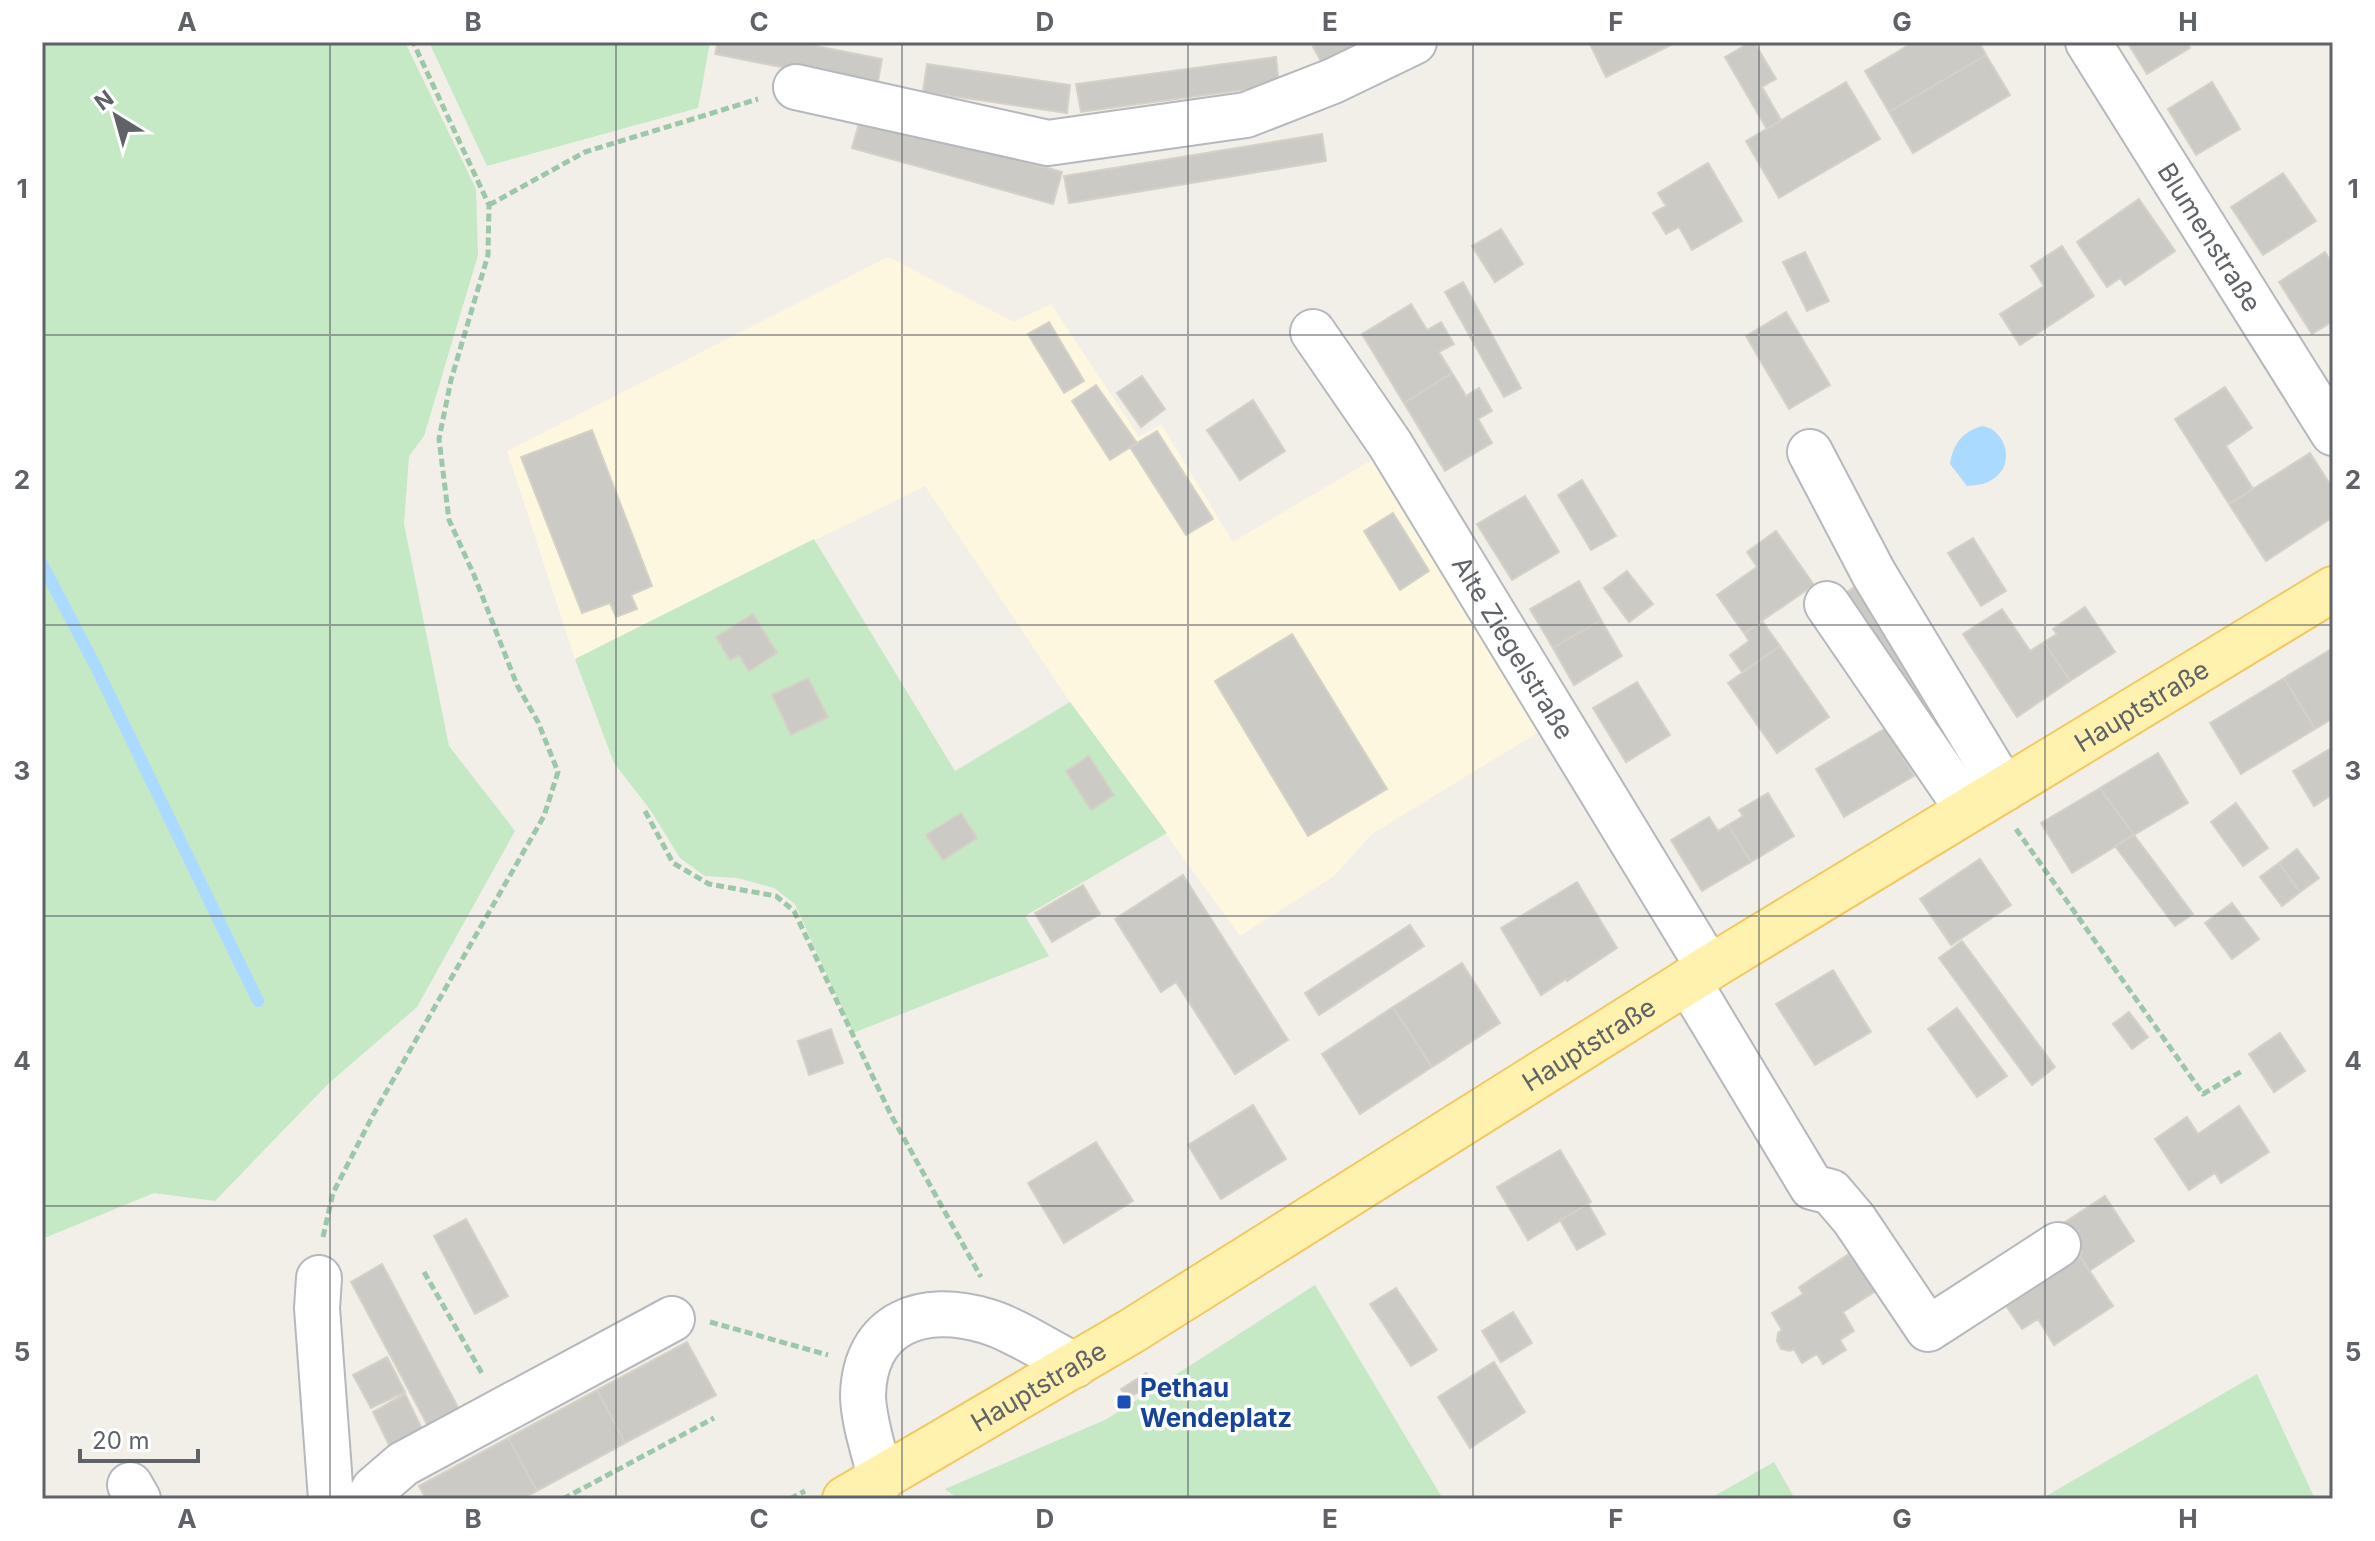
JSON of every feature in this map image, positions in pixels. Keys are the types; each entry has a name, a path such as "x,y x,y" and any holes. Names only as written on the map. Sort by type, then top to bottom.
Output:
{"main road":[{"name":"Hauptstraße","path":"847,1488 1075,1365 1698,974 2333,589"}],"street":[{"path":"796,87 1048,143 1246,115 1333,81 1414,42"},
{"name":"Blumenstraße","path":"2088,42 2333,433"},
{"name":"Alte Ziegelstraße","path":"1313,332 1398,458 1698,974 1812,1187 1831,1192 1854,1219 1928,1329 2058,1245"},
{"path":"1810,452 1988,798"},
{"path":"1827,604 1988,798"},
{"path":"319,1278 317,1308 331,1499"},
{"path":"847,1488 866,1370 875,1346 900,1322 935,1314 987,1321 1075,1365"},
{"path":"368,1499 374,1489 403,1464 672,1319"}],"path":[{"path":"319,1278 320,1248 333,1193 373,1115 544,816 558,772 538,722 517,685 449,520 439,439 451,380 488,255 489,205 413,42"},
{"path":"489,205 585,152 796,87"},
{"path":"1988,798 2203,1094 2242,1071"},
{"path":"645,811 673,863 709,884 776,896 794,911 891,1115 983,1282 987,1321"},
{"path":"424,1272 491,1389 496,1403 494,1414"},
{"path":"672,1319 692,1316 848,1361 866,1370"},
{"path":"563,1499 714,1418"},
{"path":"790,1499 847,1488"}],"shaded area":[{"path":"888,257 1014,322 1051,304 1139,437 1161,424 1233,542 1380,455 1550,725 1372,834 1334,876 1240,936 1070,702 925,486 575,659 507,451"}],"green space":[{"path":"42,42 405,42 476,189 478,255 424,436 409,456 404,524 449,746 515,831 417,1007 328,1084 215,1201 154,1193 42,1239"},
{"path":"429,42 710,42 698,108 487,166"},
{"path":"814,539 955,771 1070,702 1167,833 1025,916 1049,956 853,1033 795,904 774,888 737,878 705,876 680,858 649,808 614,763 575,659"},
{"path":"1315,1285 1443,1499 958,1499 945,1489 1107,1419"},
{"path":"2257,1374 2315,1499 2041,1499"},
{"path":"1774,1462 1795,1499 1709,1499"}],"water":[{"path":"1982,426 1990,428 2001,439 2005,462 1994,479 1967,486 1950,464 1951,457 1964,435"}],"building":[{"path":"718,42 796,42 882,59 877,86 715,54"},
{"path":"1323,42 1379,42 1327,72 1313,47"},
{"path":"1589,42 1672,42 1673,44 1606,77"},
{"path":"1754,42 1776,79 1762,87 1781,120 1767,129 1725,57"},
{"path":"1914,42 1979,42 1986,55 1889,112 1865,71"},
{"path":"2127,42 2186,42 2190,48 2147,74"},
{"path":"1986,55 2010,95 1913,153 1889,112"},
{"path":"1276,57 1279,85 1081,112 1076,84"},
{"path":"927,64 1070,85 1067,113 923,92"},
{"path":"1846,82 1880,139 1779,198 1746,141"},
{"path":"2212,82 2240,129 2196,155 2168,109"},
{"path":"861,116 1062,172 1053,204 852,148"},
{"path":"1322,134 1326,161 1069,203 1064,176"},
{"path":"1708,163 1742,221 1692,250 1679,227 1666,234 1653,213 1666,206 1658,193"},
{"path":"2283,173 2316,221 2263,255 2231,207"},
{"path":"2139,199 2175,251 2125,285 2120,278 2107,287 2077,242"},
{"path":"1501,229 1523,264 1495,282 1472,246"},
{"path":"2062,246 2094,296 2020,345 2000,314 2044,286 2031,266"},
{"path":"1805,252 1829,301 1807,311 1783,262"},
{"path":"2325,252 2333,265 2333,321 2312,334 2279,282"},
{"path":"1463,282 1521,388 1504,397 1445,292"},
{"path":"1411,304 1427,330 1441,322 1454,344 1439,352 1452,373 1404,403 1362,334"},
{"path":"1786,312 1830,385 1789,409 1746,336"},
{"path":"1049,322 1084,381 1064,393 1028,334"},
{"path":"1452,373 1466,396 1479,388 1492,411 1478,419 1492,443 1445,471 1404,403"},
{"path":"1142,376 1165,409 1141,427 1117,393"},
{"path":"1096,385 1137,443 1110,460 1072,401"},
{"path":"2225,387 2252,428 2226,446 2253,489 2229,504 2175,419"},
{"path":"1253,400 1285,451 1240,480 1207,430"},
{"path":"592,430 652,586 631,595 637,609 616,617 610,603 582,613 521,457"},
{"path":"1157,431 1213,519 1186,535 1130,447"},
{"path":"2310,453 2333,489 2333,517 2266,561 2229,504"},
{"path":"1582,480 1616,536 1591,550 1558,495"},
{"path":"1525,496 1559,552 1512,580 1477,524"},
{"path":"1393,513 1429,571 1400,590 1364,531"},
{"path":"1776,531 1814,585 1744,633 1717,595 1757,567 1747,552"},
{"path":"1973,538 2006,591 1981,606 1948,553"},
{"path":"1627,571 1653,604 1629,622 1604,588"},
{"path":"1579,581 1601,620 1553,648 1530,609"},
{"path":"1860,583 1934,699 1912,713 1839,598"},
{"path":"2085,607 2115,652 2070,681 2044,642 2057,634 2053,629"},
{"path":"2002,609 2030,651 2044,642 2070,681 2017,717 1963,634"},
{"path":"753,614 777,653 749,671 739,655 730,660 716,637"},
{"path":"1601,620 1622,656 1574,685 1553,648"},
{"path":"1762,621 1780,646 1742,672 1730,655 1749,641 1744,633"},
{"path":"1292,634 1387,789 1308,836 1215,681"},
{"path":"1780,646 1829,717 1777,753 1728,683"},
{"path":"2333,648 2333,718 2315,729 2284,678"},
{"path":"808,678 828,717 791,735 772,695"},
{"path":"2284,678 2315,729 2241,774 2210,723"},
{"path":"1637,682 1670,735 1626,762 1593,708"},
{"path":"1886,728 1914,776 1844,817 1816,769"},
{"path":"2333,747 2333,794 2314,806 2293,771"},
{"path":"2158,753 2188,803 2134,835 2100,788"},
{"path":"1089,756 1114,795 1091,810 1066,771"},
{"path":"2100,788 2134,835 2072,873 2041,823"},
{"path":"1768,793 1794,836 1751,862 1728,825 1743,816 1739,810"},
{"path":"2236,803 2268,848 2243,866 2211,822"},
{"path":"961,813 977,838 943,860 926,835"},
{"path":"1709,817 1718,831 1728,825 1751,862 1702,891 1671,840"},
{"path":"2134,835 2193,914 2175,926 2115,846"},
{"path":"2297,849 2319,878 2300,892 2279,863"},
{"path":"1980,859 2011,905 1951,945 1920,899"},
{"path":"2279,863 2300,892 2282,906 2260,877"},
{"path":"1183,875 1288,1040 1235,1074 1176,982 1161,992 1115,919"},
{"path":"1577,882 1617,948 1541,995 1501,928"},
{"path":"1083,885 1100,914 1052,942 1035,913"},
{"path":"2232,903 2259,939 2232,959 2205,923"},
{"path":"1410,925 1424,946 1319,1015 1305,993"},
{"path":"1962,941 2055,1067 2032,1085 1939,958"},
{"path":"1462,963 1500,1023 1432,1067 1393,1007"},
{"path":"1833,970 1871,1032 1815,1065 1776,1004"},
{"path":"1393,1007 1432,1067 1360,1114 1322,1054"},
{"path":"1957,1008 2007,1076 1977,1097 1928,1029"},
{"path":"2129,1012 2148,1037 2132,1049 2113,1024"},
{"path":"831,1029 843,1063 809,1075 798,1041"},
{"path":"2280,1033 2305,1071 2274,1092 2249,1054"},
{"path":"1253,1105 1286,1159 1221,1199 1188,1145"},
{"path":"2239,1106 2269,1152 2221,1183 2215,1173 2189,1190 2155,1139 2187,1117 2198,1134"},
{"path":"1096,1142 1133,1201 1064,1243 1028,1183"},
{"path":"1560,1150 1591,1202 1528,1240 1497,1187"},
{"path":"2105,1196 2134,1241 2089,1271 2079,1255 2082,1253 2062,1224"},
{"path":"1588,1204 1605,1234 1577,1250 1560,1220"},
{"path":"466,1219 508,1296 475,1314 434,1236"},
{"path":"1852,1252 1876,1291 1843,1312 1854,1331 1840,1340 1846,1350 1823,1364 1817,1354 1802,1363 1794,1349 1781,1349 1777,1341 1778,1333 1782,1330 1772,1313 1803,1294 1799,1287"},
{"path":"2079,1255 2113,1306 2054,1345 2038,1319 2022,1329 2004,1303"},
{"path":"382,1264 459,1409 428,1426 351,1282"},
{"path":"1396,1288 1437,1350 1411,1366 1370,1304"},
{"path":"1513,1312 1532,1343 1501,1362 1482,1331"},
{"path":"687,1342 716,1395 625,1443 597,1390"},
{"path":"387,1357 405,1392 371,1408 353,1375"},
{"path":"1494,1362 1525,1412 1470,1448 1438,1397"},
{"path":"1146,1373 1153,1383 1127,1399 1121,1389"},
{"path":"597,1390 625,1443 537,1491 508,1438"},
{"path":"405,1394 422,1429 389,1445 373,1412"},
{"path":"508,1438 537,1491 522,1499 426,1499 419,1486"}],"waterway":[{"path":"42,564 96,667 258,1001"}],"place":[{"name":"Pethau Wendeplatz","path":"1124,1402"}]}
